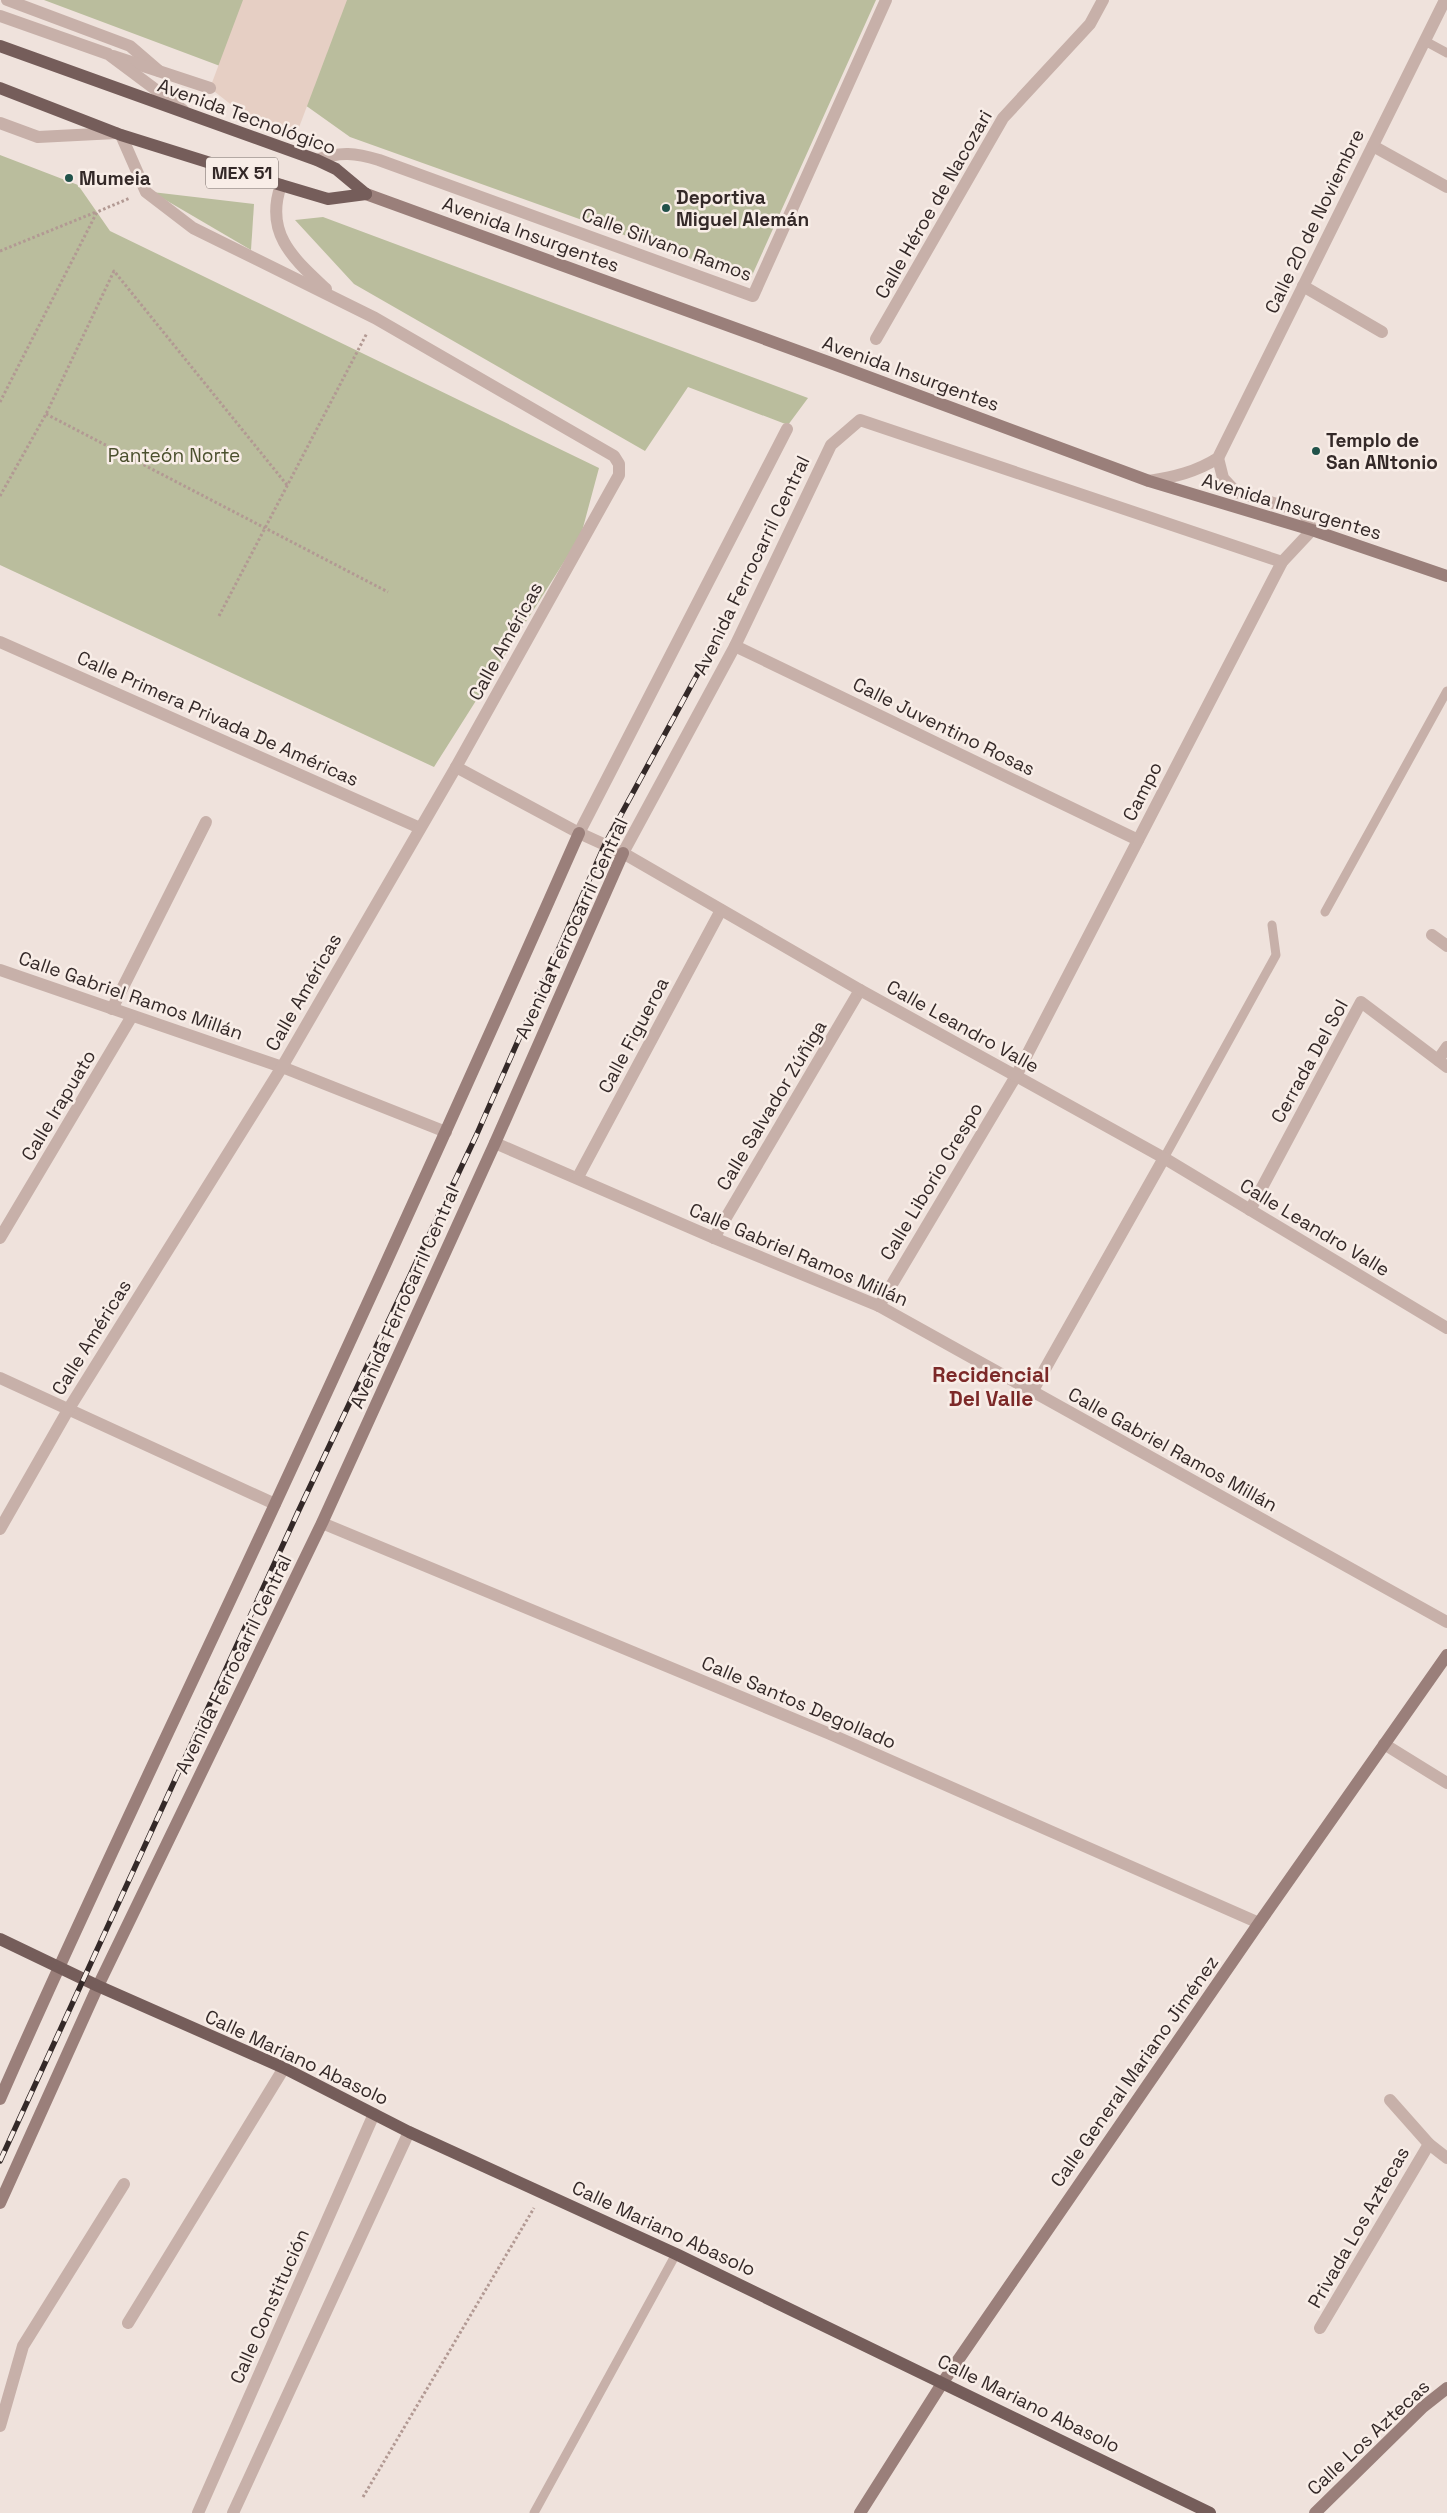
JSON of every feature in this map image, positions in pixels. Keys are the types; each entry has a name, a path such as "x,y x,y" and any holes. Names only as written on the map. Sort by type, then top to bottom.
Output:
{"main road":[{"name":"Avenida Tecnológico","path":"0,46 317,160 336,169 366,194"},
{"name":"MEX 51","path":"0,88 118,134 328,199 366,194"},
{"name":"Avenida Insurgentes","path":"366,194 1149,481 1312,530 1447,576"},
{"name":"Avenida Ferrocarril Central","path":"0,2099 58,1966 275,1504 446,1132 579,833"},
{"name":"Avenida Ferrocarril Central","path":"0,2203 98,1986 322,1523 495,1143 623,853"},
{"name":"Calle General Mariano Jiménez","path":"860,2513 943,2382 1259,1923 1447,1655"},
{"name":"Calle Mariano Abasolo","path":"0,1939 98,1986 284,2068 409,2132 676,2254 1210,2513"},
{"name":"Calle Los Aztecas","path":"1315,2513 1423,2407 1447,2388"}],"street":[{"path":"7,0 130,46 159,71"},
{"name":"Calle Silvano Ramos","path":"317,160 335,153 356,153 379,160 753,296 886,0"},
{"name":"Calle Héroe de Nacozari","path":"876,339 1003,118 1090,24 1103,0"},
{"name":"Calle 20 de Noviembre","path":"1218,458 1445,0"},
{"path":"0,16 210,88"},
{"path":"108,54 187,113"},
{"path":"0,123 38,137 118,134 146,192 193,228 375,318"},
{"path":"1373,146 1447,187"},
{"path":"281,185 276,200 278,231 293,258 337,300"},
{"path":"1303,286 1382,332"},
{"name":"Calle Américas","path":"0,1530 68,1410 282,1067 456,767 619,475 619,464 614,456 375,318"},
{"name":"Avenida Ferrocarril Central","path":"623,853 734,646 831,445 860,420 1282,562"},
{"name":"Avenida Ferrocarril Central","path":"579,833 787,429"},
{"path":"1149,481 1182,475 1201,469 1218,458 1223,478 1236,492 1304,512 1312,530"},
{"name":"Campo","path":"1016,1076 1282,562 1312,530"},
{"name":"Calle Primera Privada De Américas","path":"0,642 420,828"},
{"name":"Calle Juventino Rosas","path":"734,646 1138,840"},
{"name":"Calle Leandro Valle","path":"456,767 579,833 623,853 860,990 1164,1158 1447,1328"},
{"path":"112,1009 206,822"},
{"name":"Calle Figueroa","path":"578,1177 721,910"},
{"path":"1432,935 1447,946"},
{"name":"Calle Gabriel Ramos Millán","path":"0,970 282,1067 446,1132"},
{"name":"Calle Salvador Zúñiga","path":"714,1238 860,990"},
{"name":"Cerrada Del Sol","path":"1250,1210 1362,1002 1443,1064 1447,1047"},
{"name":"Calle Irapuato","path":"0,1238 132,1016"},
{"name":"Calle Liborio Crespo","path":"879,1306 1016,1076"},
{"name":"Calle Gabriel Ramos Millán","path":"495,1143 578,1177 714,1238 879,1306 1447,1622"},
{"path":"1032,1392 1164,1158"},
{"path":"0,1378 275,1504"},
{"name":"Calle Santos Degollado","path":"322,1523 830,1734 1259,1923"},
{"path":"1384,1744 1447,1783"},
{"path":"128,2324 284,2068"},
{"name":"Privada Los Aztecas","path":"1390,2100 1429,2144 1447,2158"},
{"name":"Calle Constitución","path":"198,2513 374,2114"},
{"path":"234,2513 409,2132"},
{"name":"Privada Los Aztecas","path":"1320,2328 1429,2144"},
{"path":"0,2426 23,2346 124,2184"}],"lane":[{"path":"1425,41 1447,53"},
{"path":"1325,912 1447,691"},
{"path":"1164,1158 1276,955 1272,925"},
{"path":"534,2513 676,2254"}],"path":[{"path":"0,251 146,192"},
{"path":"0,402 97,212"},
{"path":"0,496 46,414 114,271 287,485"},
{"path":"219,616 375,318"},
{"path":"46,414 388,592"},
{"path":"363,2496 543,2193"}],"green space":[{"name":"Deportiva Miguel Alemán","path":"44,0 876,0 750,280 350,137 284,90"},
{"name":"Panteón Norte","path":"0,155 78,185 110,231 599,468 581,535 434,767 0,565"},
{"path":"152,192 254,204 251,250"},
{"path":"323,217 808,398 788,425 688,387 645,451 354,284 295,220"}],"shaded area":[{"path":"243,0 347,0 295,138 248,118 210,88"}],"railway":[{"path":"0,2161 298,1512 476,1136 605,844 722,629"}],"place":[{"name":"Mumeia","path":"69,178"},
{"name":"Deportiva Miguel Alemán","path":"666,208"},
{"name":"Templo de San ANtonio","path":"1316,451"}],"district":[{"name":"Recidencial Del Valle","path":"991,1387"}]}
